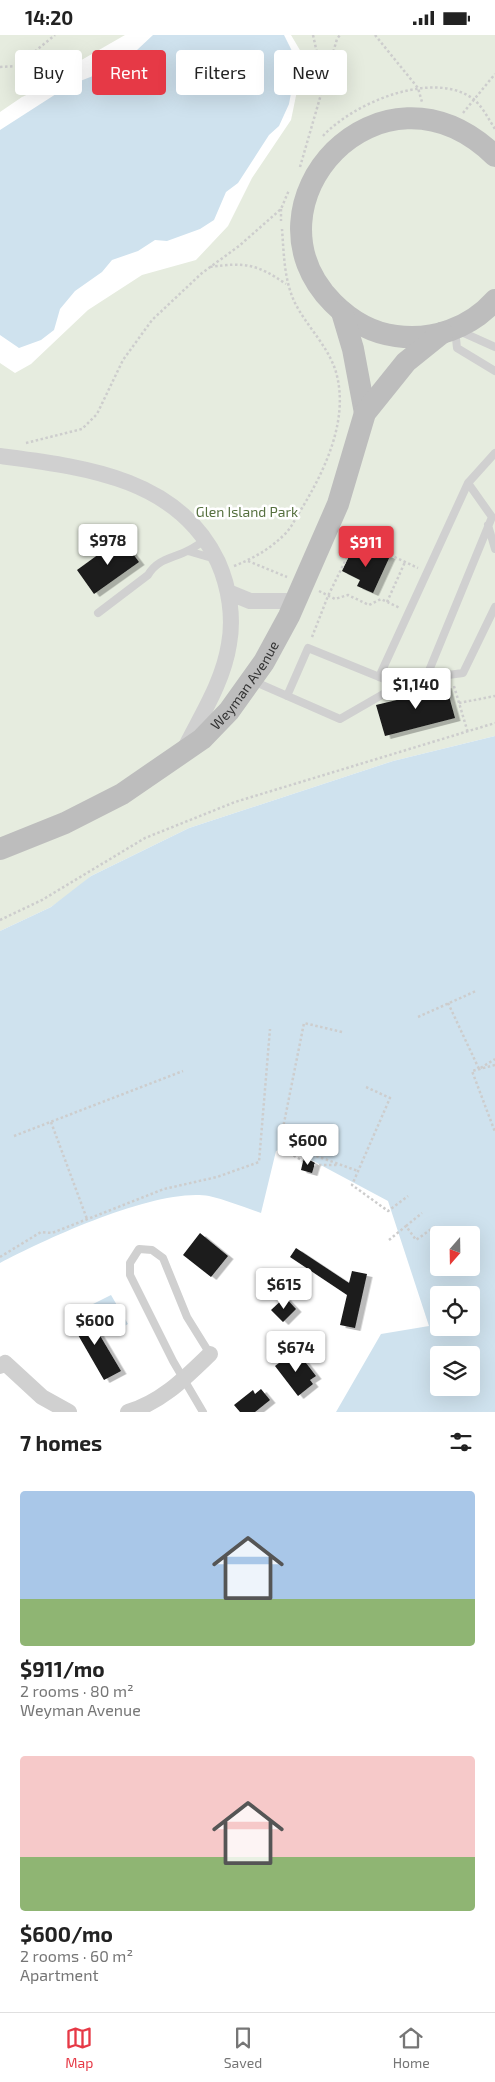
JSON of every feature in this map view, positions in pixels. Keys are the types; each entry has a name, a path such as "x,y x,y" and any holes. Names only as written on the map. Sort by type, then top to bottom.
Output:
{"street":[{"path":"451,337 394,336 362,325 342,312 318,284 304,249 303,214 312,182 333,152 346,140 365,128 386,121 409,118 427,119 453,126 477,139 495,156"},
{"path":"365,413 406,362 451,337 495,300"},
{"path":"342,312 354,349 365,413"},
{"name":"Weyman Avenue","path":"0,849 65,823 115,798 182,754 202,739 252,681 304,595 338,504 365,413"},
{"path":"0,455 85,470 136,485 174,506 186,516 206,539 216,559 228,592 231,629 227,654 211,697 182,754"},
{"path":"228,592 250,601 304,595"},
{"path":"128,1412 144,1407 172,1390 210,1354"},
{"path":"0,1366 5,1363 42,1397 69,1412"}],"lane":[{"path":"451,337 495,347"},
{"path":"451,337 495,371"},
{"path":"379,677 468,483 495,453"},
{"path":"426,678 492,517 468,483"},
{"path":"488,525 495,549"},
{"path":"98,613 148,575 153,567 162,559 188,551 206,539"},
{"path":"188,551 216,559"},
{"path":"252,681 340,719 398,685 426,678 462,673 495,607"},
{"path":"287,696 308,648 398,685"},
{"path":"203,1412 173,1361 130,1275 130,1263 135,1252 139,1249 152,1250 163,1258 187,1317 210,1354"}],"path":[{"path":"0,67 17,66 55,35"},
{"path":"313,35 316,50"},
{"path":"333,50 340,35"},
{"path":"375,35 418,88 427,119"},
{"path":"453,126 495,73"},
{"path":"299,170 319,95"},
{"path":"20,444 82,429 98,414 122,360 152,319 210,267 239,246 281,209 292,186"},
{"path":"231,568 266,551 287,532 316,484 338,421 341,398 337,374 296,304 288,285 284,270 281,209"},
{"path":"210,267 246,264 270,273 288,285"},
{"path":"308,648 328,596 356,539 427,572"},
{"path":"248,561 293,579"},
{"path":"387,602 405,562"},
{"path":"304,595 328,596 336,599 348,595 369,605 381,599 408,612"},
{"path":"451,675 468,733"},
{"path":"459,703 495,696"},
{"path":"0,919 42,900 145,838 208,812 368,760 468,733 495,723"},
{"path":"418,1017 476,991"},
{"path":"448,1003 479,1069"},
{"path":"303,1161 279,1147 304,1023 342,1032"},
{"path":"0,1257 41,1233 52,1233 164,1189 217,1177 259,1162 270,1029"},
{"path":"479,1069 495,1059"},
{"path":"495,1065 472,1071 495,1132"},
{"path":"14,1136 183,1071"},
{"path":"366,1087 390,1098 352,1185 388,1211 408,1195"},
{"path":"50,1122 87,1219"},
{"path":"280,1143 358,1171"},
{"path":"314,1165 343,1165"},
{"path":"389,1240 422,1213"},
{"path":"406,1226 416,1240 437,1225"}],"green space":[{"path":"0,35 125,35 99,50 92,50 92,54 82,60 82,50 15,50 15,95 26,95 0,112"},
{"name":"Glen Island Park","path":"291,35 495,35 495,736 393,761 189,828 91,876 51,907 0,931 0,363 15,373 31,364 88,310 142,275 196,260 228,226 252,178 291,120 296,95 347,95 347,50 300,50"}],"water":[{"path":"153,35 284,35 292,50 274,50 274,95 291,95 289,104 279,126 269,135 238,183 226,192 214,220 200,229 167,241 155,240 138,251 112,260 102,272 75,291 60,309 54,330 41,340 19,348 0,335 0,130 54,95 82,95 82,80 92,76 92,95 166,95 166,50 137,50"},
{"path":"495,736 495,1412 336,1412 381,1334 429,1326 388,1201 287,1147 276,1151 261,1213 209,1196 187,1195 161,1199 73,1228 0,1263 0,931 51,907 91,876 189,828 393,761"},
{"path":"111,1295 128,1324 110,1334 93,1304"}],"building":[{"path":"121,538 139,562 94,594 77,570"},
{"path":"354,546 373,555 375,550 390,556 373,593 357,586 360,580 342,571"},
{"path":"446,685 455,718 385,736 376,705 401,699 397,694 424,686 425,691"},
{"path":"304,1157 315,1163 312,1173 301,1170"},
{"path":"200,1233 228,1256 211,1277 183,1255"},
{"path":"296,1248 349,1283 352,1271 367,1274 355,1328 340,1325 347,1295 290,1257"},
{"path":"285,1297 296,1309 283,1322 271,1310"},
{"path":"86,1312 121,1371 104,1380 70,1321"},
{"path":"296,1350 316,1376 310,1380 313,1384 298,1396 275,1366"},
{"path":"261,1389 270,1400 255,1412 240,1412 234,1405 253,1390 255,1394"}]}
